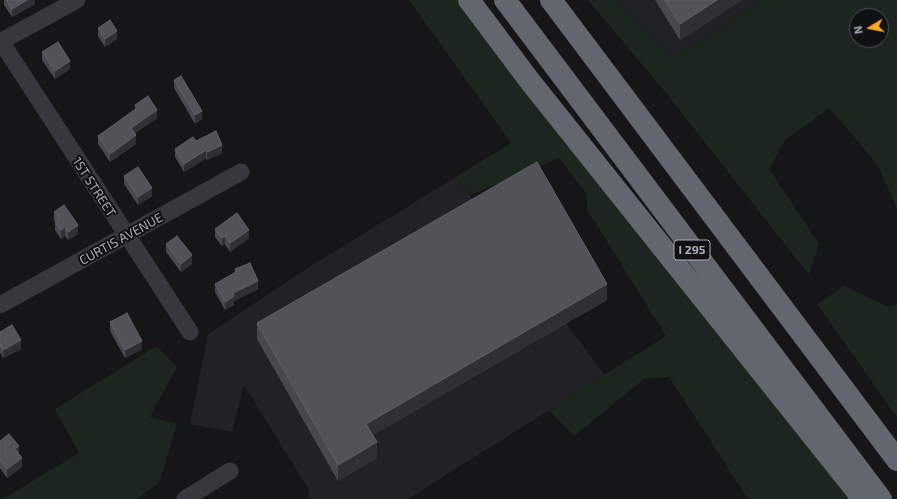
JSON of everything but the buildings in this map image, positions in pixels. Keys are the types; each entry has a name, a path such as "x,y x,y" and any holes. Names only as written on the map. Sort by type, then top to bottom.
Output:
{"highway":[{"path":"469,0 534,86 863,499"},
{"path":"490,0 525,46 554,65"},
{"name":"I 295","path":"504,0 881,499"},
{"name":"I 295","path":"551,0 897,460"},
{"path":"568,0 698,174 727,234"}],"street":[{"path":"0,42 77,0"},
{"name":"1ST STREET","path":"0,42 190,332"},
{"name":"CURTIS AVENUE","path":"0,305 241,172"},
{"path":"185,499 230,471"}],"shaded area":[{"path":"409,0 458,0 850,499 748,499 669,377 644,379 574,436 549,410 666,336 588,211 586,193 559,158 470,195 456,177 511,143"},
{"path":"588,0 614,0 672,59 763,0 897,0 897,209 879,167 830,108 786,139 769,169 819,244 809,275 667,94"},
{"path":"614,0 763,0 672,59"},
{"path":"456,177 605,375 408,499 308,499 309,490 244,385 232,432 190,424 208,334 306,269"},
{"path":"844,286 889,307 897,305 897,417 817,304"},
{"path":"157,346 177,367 150,417 177,424 159,483 137,499 3,499 79,453 55,409"}]}
